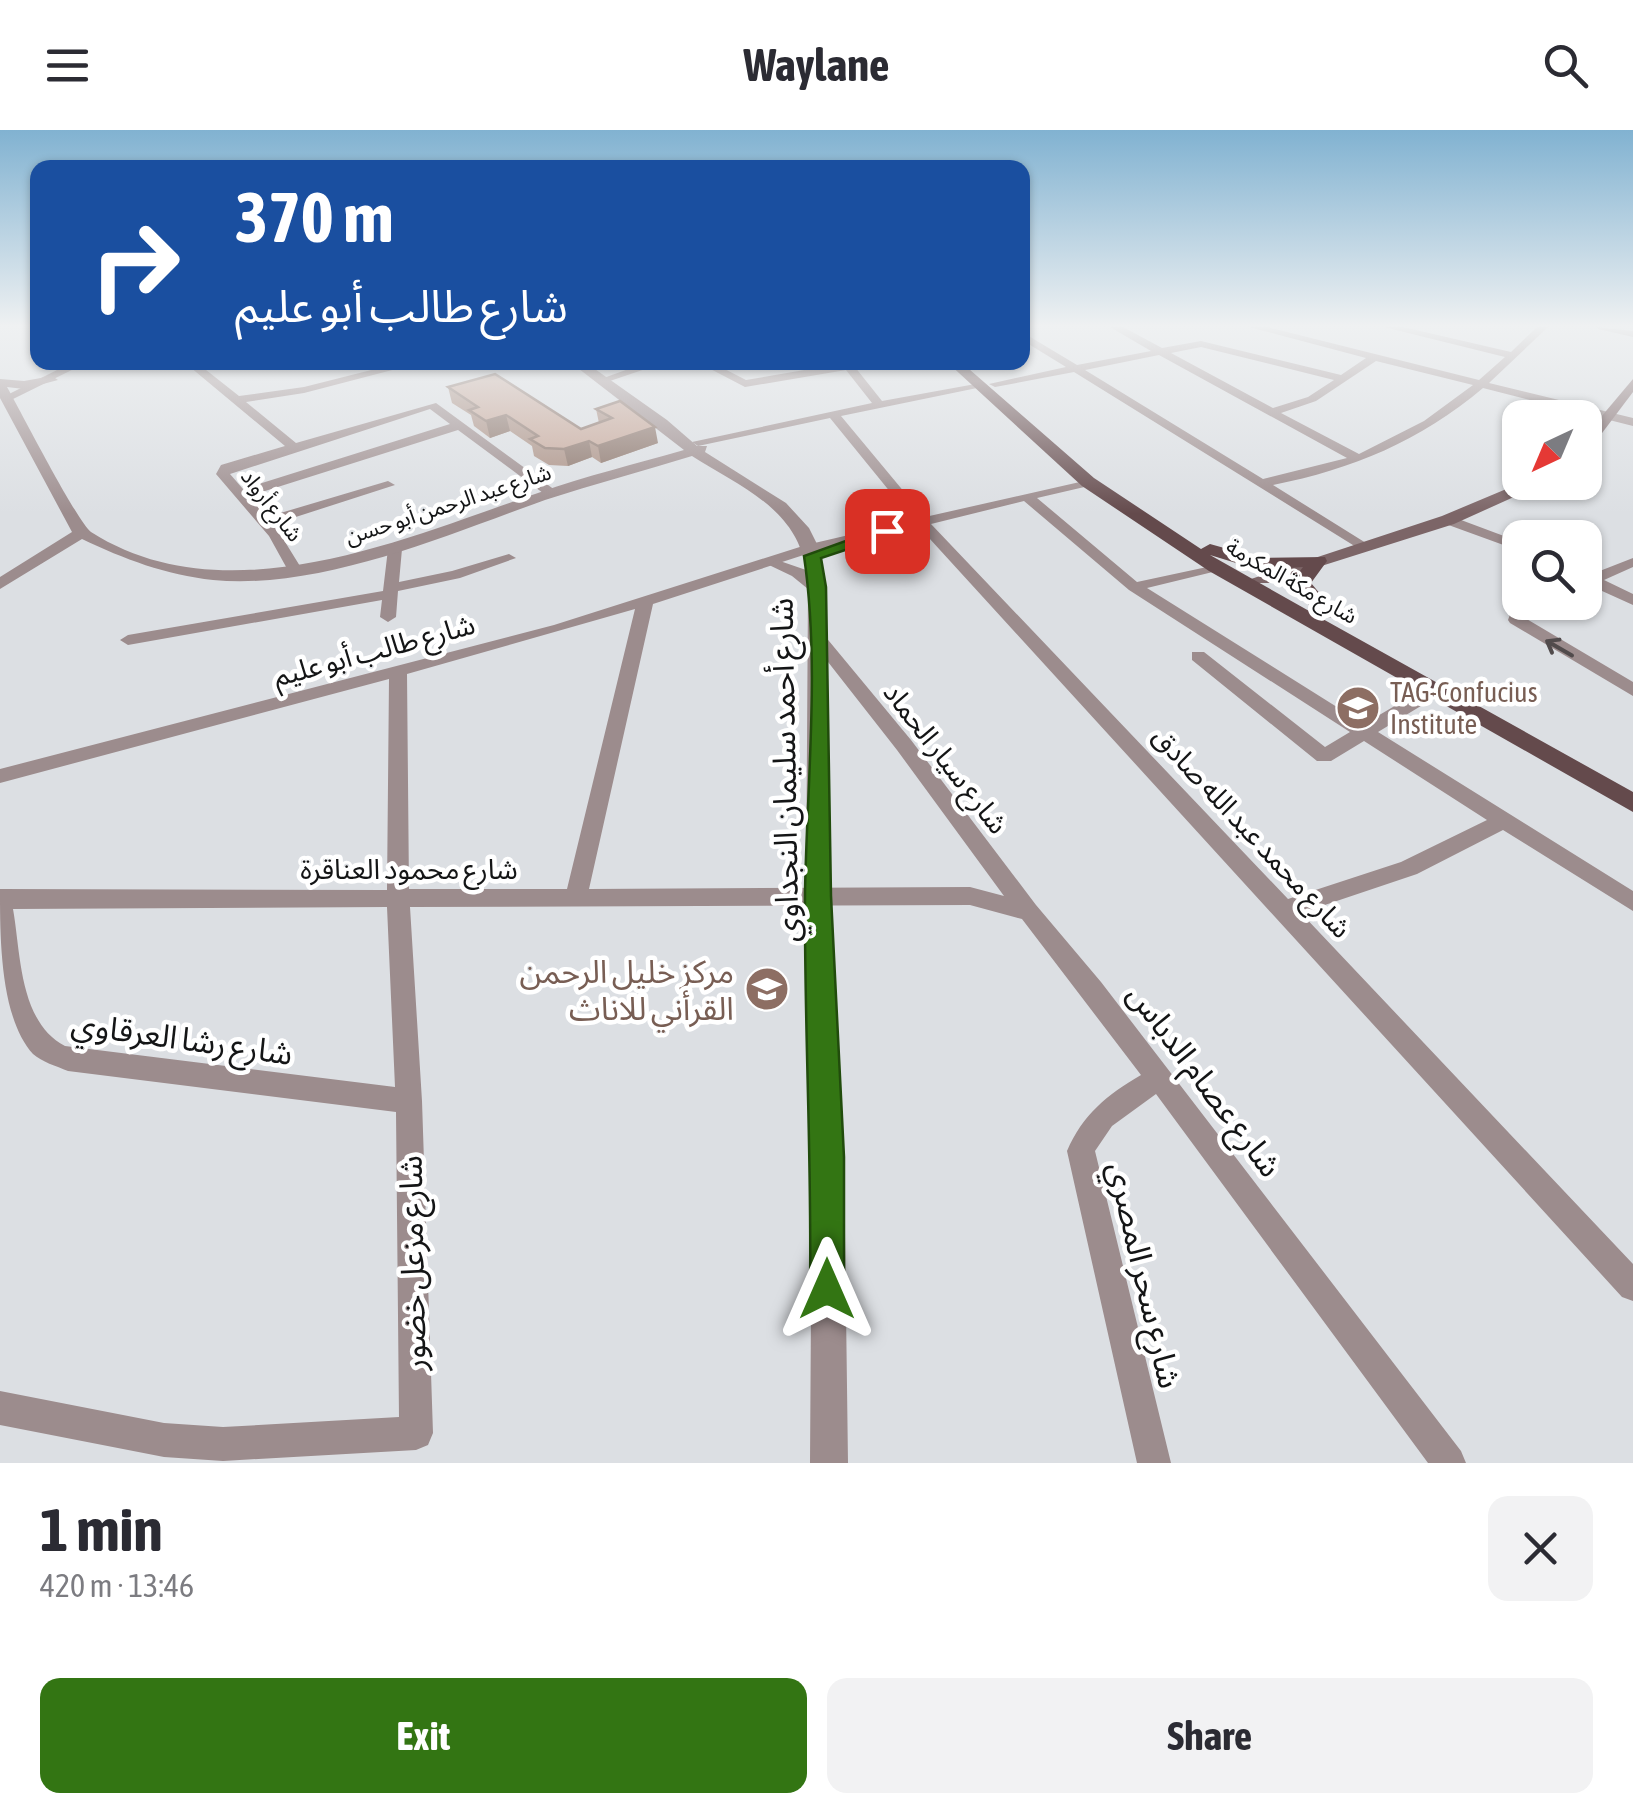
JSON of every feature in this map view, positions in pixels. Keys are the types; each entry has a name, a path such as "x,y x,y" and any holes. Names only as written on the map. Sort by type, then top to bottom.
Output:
{"main road":[{"name":"شارع مكة المكرمة","path":"981,389 1088,482 1433,690 1633,803"},
{"name":"شارع مكة المكرمة","path":"1001,389 1091,466 1213,558"},
{"path":"1602,426 1629,389"},
{"path":"1258,584 1502,498"},
{"path":"1213,558 1259,564 1318,561"},
{"path":"1318,561 1302,583 1326,613"},
{"name":"شارع مكة المكرمة","path":"1258,584 1326,613 1633,787"}],"street":[{"path":"0,584 81,533 7,397 32,389"},
{"path":"224,389 293,446"},
{"path":"238,400 295,389"},
{"path":"616,389 781,506 809,545 770,563"},
{"path":"867,389 880,404"},
{"path":"696,447 722,438 955,389"},
{"path":"1106,389 1361,546"},
{"path":"1229,389 1356,458"},
{"path":"1272,412 1312,399 1328,389"},
{"path":"1260,484 1356,458 1400,439 1474,389"},
{"path":"1503,389 1633,422"},
{"name":"شارع أرواد","path":"295,572 284,548 223,474 226,468 431,404 552,493"},
{"name":"شارع محمد عبد الله صادق","path":"833,414 922,522 1633,1286"},
{"path":"240,494 460,425"},
{"name":"شارع عبد الرحمن أبو حسن","path":"81,533 119,553 185,572 233,576 295,572 395,549 696,447"},
{"name":"شارع طالب أبو عليم","path":"0,776 398,674 770,563 809,545 852,540 1088,482"},
{"path":"264,522 388,485"},
{"path":"1026,496 1134,587 1633,902"},
{"path":"1455,517 1502,539"},
{"name":"شارع أحمد سليمان النجداوي","path":"809,545 817,587 818,896 828,1157 829,1463"},
{"path":"388,617 395,549"},
{"path":"128,640 391,591 509,558"},
{"path":"1134,587 1213,558"},
{"path":"1602,574 1633,562"},
{"path":"770,563 798,572 817,587"},
{"path":"1602,587 1633,600"},
{"path":"576,898 645,602"},
{"path":"1516,620 1633,690"},
{"name":"شارع سيار الحماد","path":"818,639 904,745 1029,912"},
{"path":"1198,656 1317,754 1329,756 1433,690"},
{"name":"شارع مزعل خضور","path":"0,1408 164,1440 223,1444 416,1433 409,1101 398,900 398,674"},
{"path":"1283,910 1409,868 1506,820"},
{"path":"818,896 970,896 1029,912"},
{"name":"شارع محمود العناقرة","path":"0,899 818,896"},
{"name":"شارع رشا العرقاوي","path":"0,899 18,994 33,1036 64,1058 409,1101"},
{"name":"شارع عصام الدباس","path":"1029,912 1449,1463"},
{"name":"شارع سحر المصري","path":"1154,1463 1081,1151 1088,1132 1100,1118 1159,1078"}],"building":[{"path":"451,389 519,389 581,429 612,418 596,409 620,401 655,427 598,446 589,441 564,449 545,448 530,439 538,436 506,415 486,421 469,410 478,407"}],"place":[{"name":"TAG-Confucius Institute","path":"1358,708"},
{"name":"مركز خليل الرحمن القرأني للاناث","path":"767,989"}],"route":[{"path":"827,1289 828,1157 816,769 820,696 817,587 812,556 887,531"}]}
